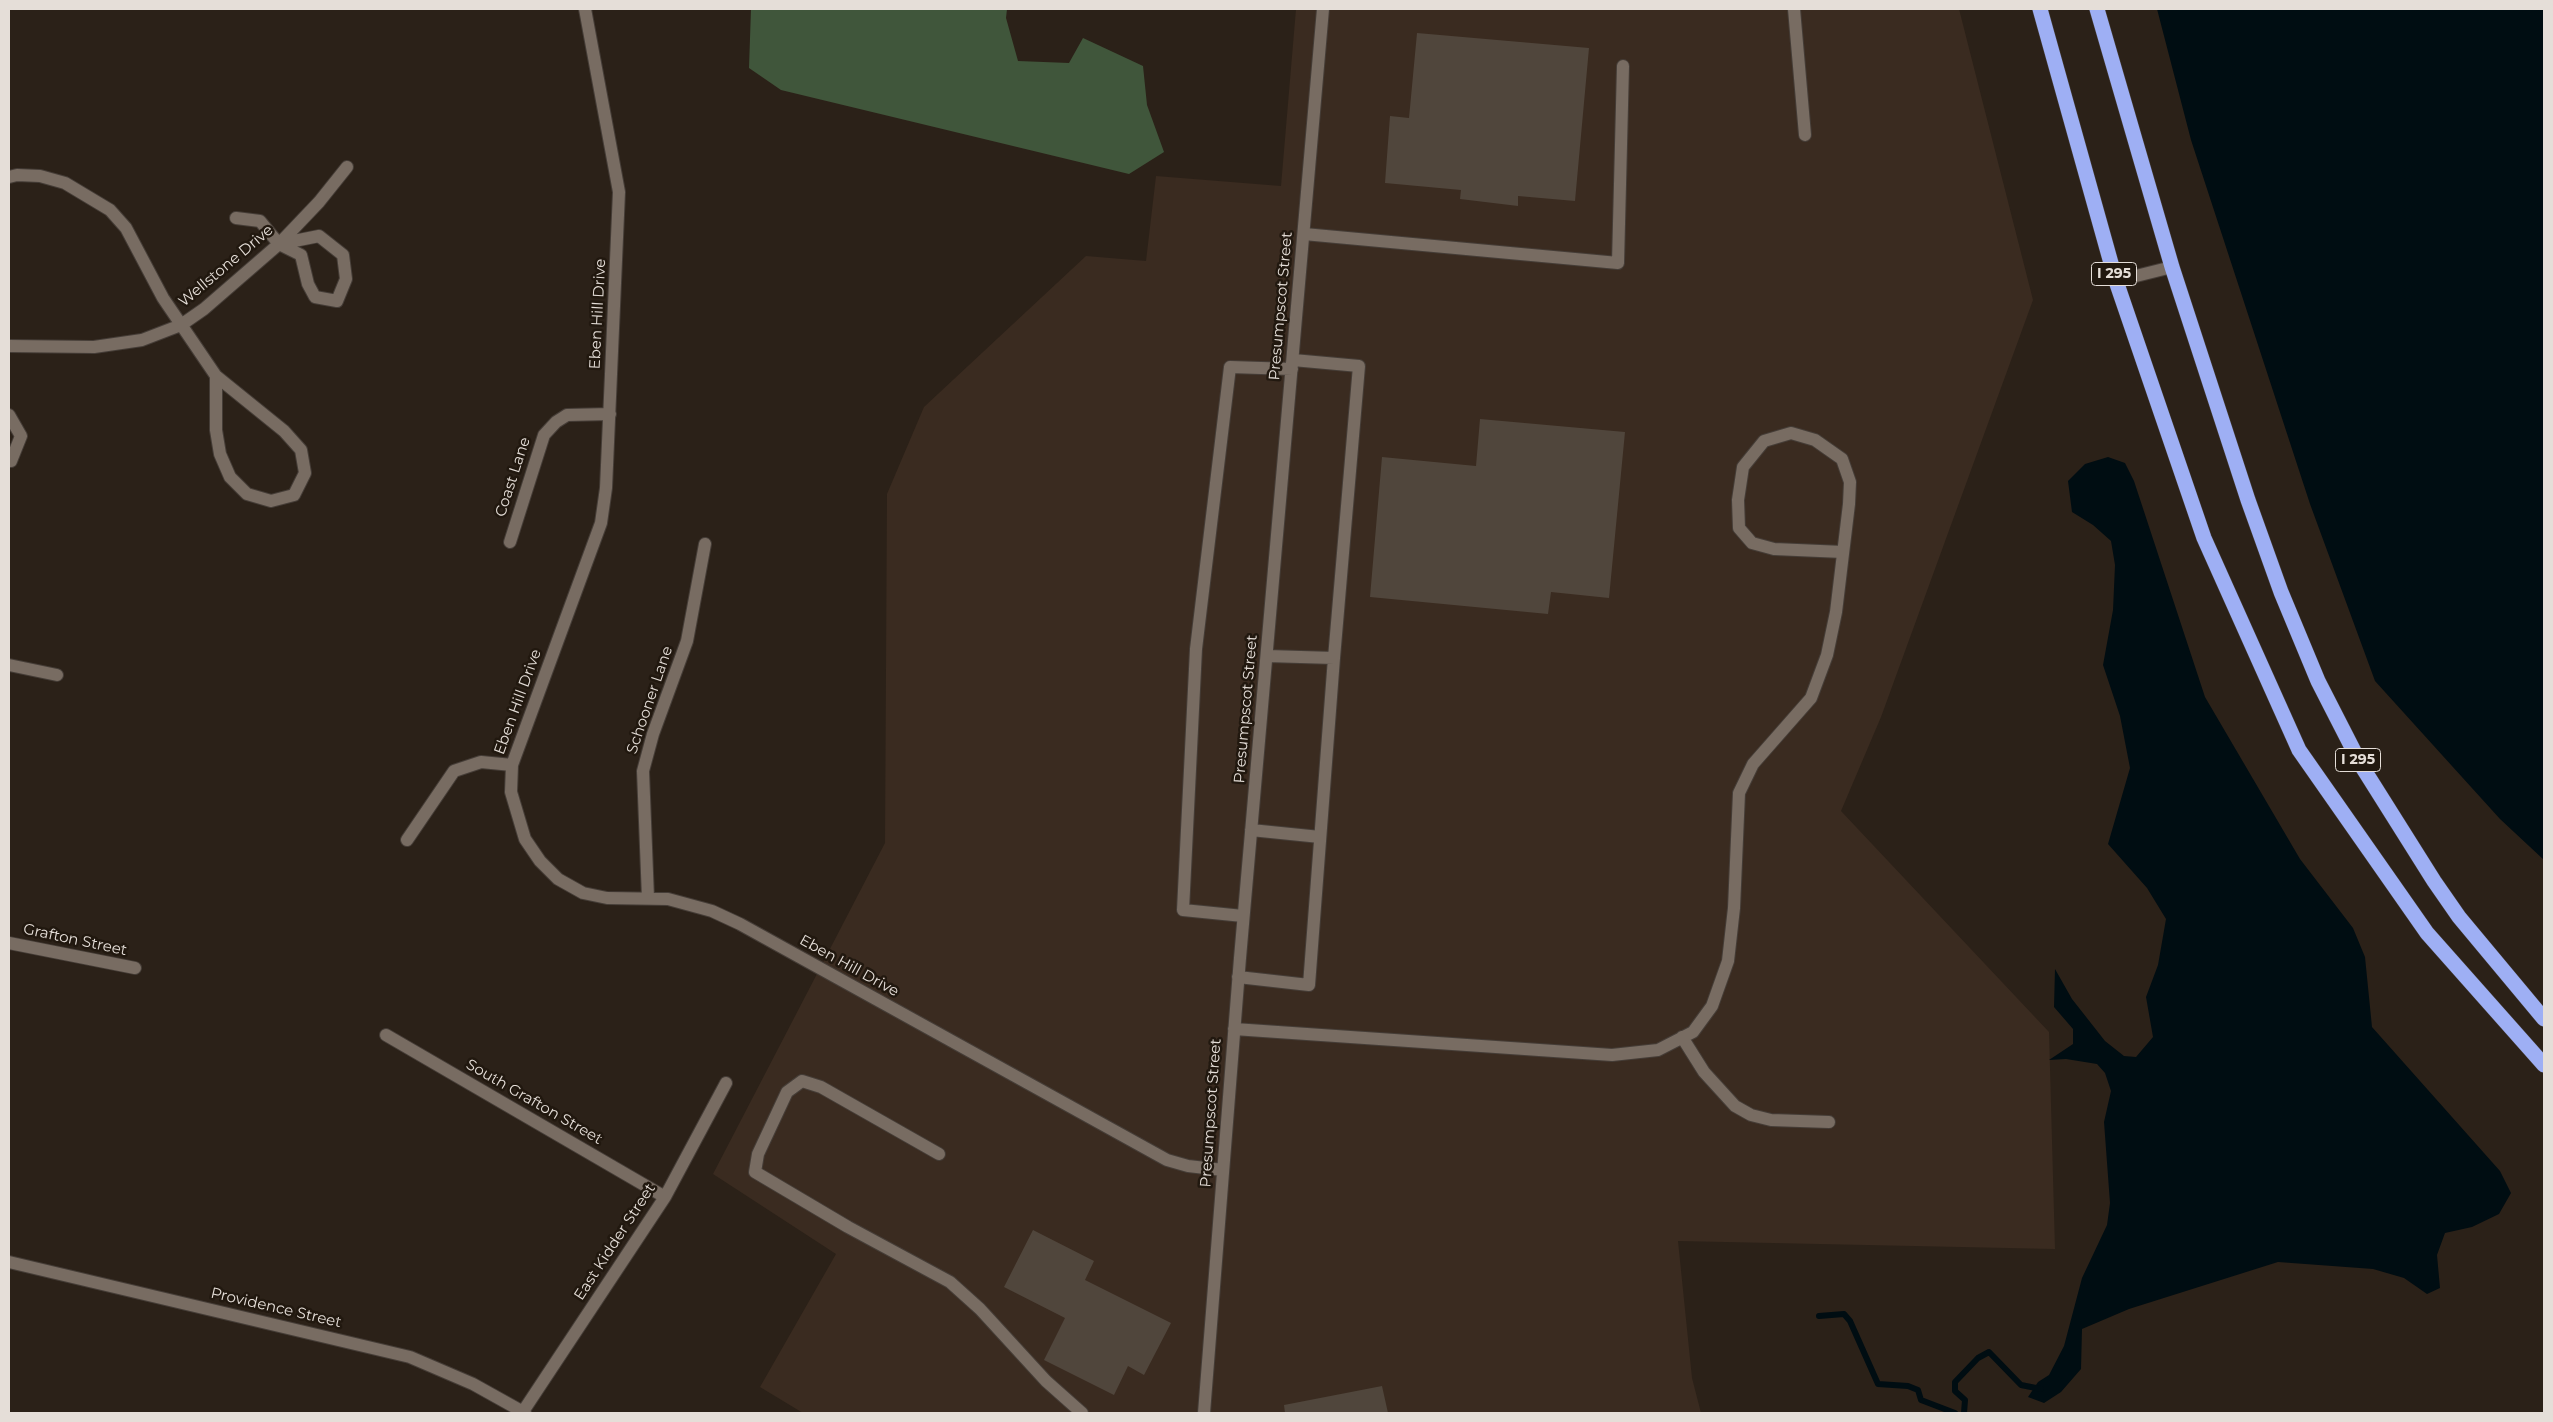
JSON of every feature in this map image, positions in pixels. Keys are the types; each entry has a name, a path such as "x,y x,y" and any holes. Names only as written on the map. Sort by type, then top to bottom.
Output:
{"highway":[{"name":"I 295","path":"2040,9 2116,281 2204,538 2299,750 2426,933 2544,1065"},
{"name":"I 295","path":"2097,9 2172,267 2248,500 2281,592 2339,724 2384,805 2454,910 2544,1019"}],"street":[{"name":"Presumpscot Street","path":"1204,1413 1238,977 1323,9"},
{"path":"1794,9 1805,135"},
{"name":"Eben Hill Drive","path":"588,10 619,192 606,488 601,523 512,765 511,792 525,839 540,861 558,879 583,892 607,898 668,899 687,903 740,924 1167,1160 1188,1166 1223,1170"},
{"path":"1304,234 1618,263 1623,66"},
{"name":"Wellstone Drive","path":"9,346 94,347 142,340 181,324 204,309 279,244 319,202 347,167"},
{"path":"9,177 17,175 40,176 65,183 110,210 126,228 163,298 216,376 284,431 301,450 305,473 294,494 271,501 248,494 230,477 220,454 216,430 216,376"},
{"path":"236,218 260,221 279,244 301,255 308,284 315,297 336,300 346,279 343,256 319,236 279,244"},
{"path":"2116,281 2172,267"},
{"path":"1238,977 1309,985 1359,366 1292,364 1230,367 1196,649 1183,910 1244,916"},
{"name":"Coast Lane","path":"510,542 544,435 556,422 567,416 610,414"},
{"path":"9,415 21,436 11,461 9,461"},
{"path":"1234,1029 1612,1055 1658,1050 1693,1032 1712,1006 1728,961 1734,908 1739,793 1753,764 1811,698 1827,655 1836,612 1843,552 1850,482 1842,459 1815,440 1791,433 1764,441 1743,467 1738,500 1739,528 1752,544 1774,549 1843,552"},
{"name":"Schooner Lane","path":"648,898 643,771 653,734 687,641 705,544"},
{"path":"1267,656 1334,658"},
{"path":"9,665 57,675"},
{"path":"407,840 454,771 481,762 512,765"},
{"path":"1251,830 1320,837"},
{"name":"Grafton Street","path":"9,943 135,968"},
{"name":"South Grafton Street","path":"386,1035 665,1197"},
{"path":"1682,1037 1704,1072 1735,1106 1750,1115 1771,1120 1829,1122"},
{"path":"939,1154 821,1087 802,1081 787,1092 758,1154 755,1172 848,1227 950,1282 980,1309 1046,1381 1082,1413"},
{"name":"East Kidder Street","path":"523,1413 665,1197 726,1083"},
{"name":"Providence Street","path":"9,1262 410,1358 473,1384 523,1413"}],"shaded area":[{"path":"1296,9 1959,9 2033,300 1881,717 1841,811 2049,1032 2055,1249 1678,1241 1692,1378 1701,1413 803,1413 760,1387 836,1254 713,1174 885,843 887,494 924,407 1086,256 1146,261 1156,176 1281,186"},
{"path":"2157,9 2544,9 2544,860 2500,819 2375,681 2310,504 2191,140"},
{"path":"2108,457 2125,463 2134,481 2205,697 2300,859 2353,928 2365,957 2372,1027 2500,1171 2511,1193 2499,1214 2472,1227 2445,1233 2437,1255 2440,1288 2427,1294 2404,1278 2373,1269 2278,1262 2129,1309 2082,1329 2081,1369 2061,1392 2044,1403 2028,1397 2038,1382 2049,1375 2064,1346 2082,1278 2107,1225 2110,1203 2104,1122 2111,1091 2105,1073 2097,1064 2066,1059 2049,1060 2073,1044 2073,1029 2054,1007 2055,969 2072,999 2105,1041 2124,1056 2136,1057 2153,1037 2146,997 2158,965 2166,919 2147,888 2108,844 2130,768 2120,716 2103,665 2113,610 2115,565 2111,541 2093,525 2072,512 2068,481 2085,464"}],"green space":[{"path":"751,9 1007,9 1006,18 1018,61 1069,63 1083,38 1143,66 1147,105 1164,152 1129,174 781,90 749,68"}],"building":[{"path":"1417,33 1589,48 1575,201 1518,196 1518,206 1460,199 1461,190 1385,183 1390,116 1409,118"},
{"path":"1480,419 1625,432 1609,598 1551,592 1548,614 1370,597 1382,457 1476,466"},
{"path":"1033,1230 1094,1261 1085,1280 1171,1323 1144,1375 1128,1366 1114,1395 1044,1360 1065,1318 1004,1287"},
{"path":"1382,1386 1388,1413 1285,1413 1284,1405"}],"waterway":[{"path":"1819,1316 1844,1314 1850,1321 1878,1384 1908,1386 1918,1390 1921,1400 1955,1413"},
{"path":"1964,1413 1965,1400 1955,1391 1955,1382 1978,1358 1989,1352 2021,1385 2041,1389"}]}
